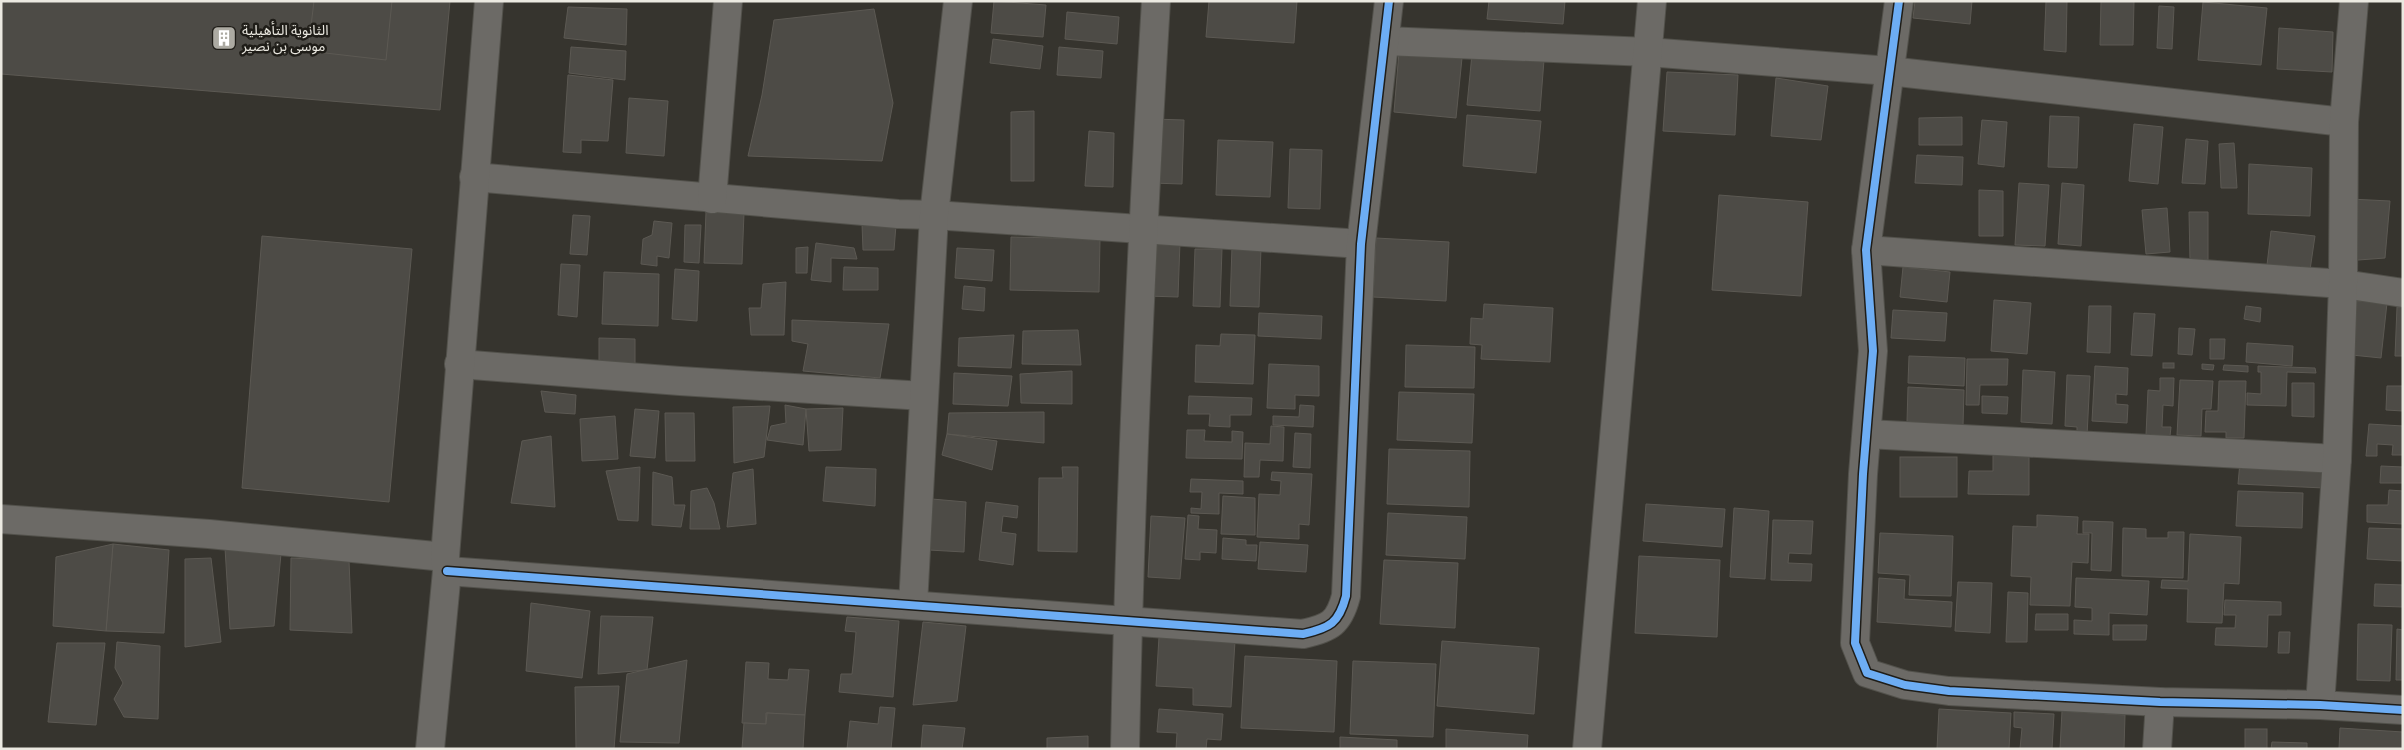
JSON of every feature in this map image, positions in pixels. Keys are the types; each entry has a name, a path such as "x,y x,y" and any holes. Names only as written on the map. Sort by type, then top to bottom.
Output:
{"street":[{"path":"430,749 489,1"},
{"path":"712,199 728,1"},
{"path":"913,605 934,215 958,1"},
{"path":"1125,749 1142,228 1156,1"},
{"path":"1,520 209,534 446,564 913,605 1303,634 1326,628 1341,614 1346,596 1361,244 1389,1"},
{"path":"1587,749 1652,1"},
{"path":"1899,1 1866,250 1873,351 1859,534 1855,644 1867,673 1905,685 1949,691 2160,702 2320,704 2403,710"},
{"path":"2320,704 2337,459 2343,284 2344,122 2354,1"},
{"path":"1385,41 1648,52 1889,71 2344,122"},
{"path":"474,177 898,214 1142,228 1361,244"},
{"path":"1866,250 2343,284 2403,293"},
{"path":"459,364 680,381 924,396"},
{"path":"1867,434 2337,459"},
{"path":"2156,749 2160,702"}],"building":[{"name":"الثانوية التأهيلية موسى بن نصير","path":"1,1 450,1 440,110 1,74"},
{"path":"314,1 392,1 386,60 308,51"},
{"path":"994,1 1046,5 1043,37 991,33"},
{"path":"1209,1 1297,1 1294,43 1206,37"},
{"path":"1489,1 1565,1 1563,24 1487,19"},
{"path":"1915,1 1972,1 1970,24 1913,18"},
{"path":"2046,1 2067,1 2066,52 2044,50"},
{"path":"2101,1 2134,1 2133,45 2100,45"},
{"path":"2203,2 2267,8 2261,65 2198,60"},
{"path":"2159,6 2174,7 2172,49 2157,48"},
{"path":"568,7 627,9 626,45 564,38"},
{"path":"874,9 893,103 882,161 748,156 762,95 774,20"},
{"path":"1067,12 1119,17 1117,44 1065,39"},
{"path":"2279,28 2333,32 2332,72 2277,69"},
{"path":"993,39 1043,46 1040,69 990,63"},
{"path":"571,47 626,51 625,80 569,73"},
{"path":"1059,47 1103,51 1101,78 1057,75"},
{"path":"1399,52 1462,58 1456,118 1394,112"},
{"path":"1472,54 1544,60 1540,111 1467,105"},
{"path":"1667,72 1738,75 1735,135 1663,131"},
{"path":"568,75 613,80 608,141 581,140 581,153 563,152"},
{"path":"1776,78 1828,86 1821,140 1771,136"},
{"path":"629,98 668,101 664,156 626,153"},
{"path":"1034,111 1034,181 1011,181 1011,112"},
{"path":"1467,115 1541,121 1536,173 1463,166"},
{"path":"2050,116 2079,117 2077,168 2048,167"},
{"path":"1962,117 1962,145 1919,145 1919,118"},
{"path":"1153,119 1184,120 1182,184 1151,183"},
{"path":"1982,120 2007,122 2004,167 1978,164"},
{"path":"2134,124 2163,127 2158,184 2129,181"},
{"path":"1089,131 1114,133 1113,187 1085,186"},
{"path":"2186,139 2208,141 2205,184 2182,183"},
{"path":"1218,140 1273,142 1270,197 1216,195"},
{"path":"2234,143 2237,188 2221,188 2219,144"},
{"path":"1290,149 1322,150 1320,209 1288,208"},
{"path":"1917,155 1963,157 1962,185 1915,183"},
{"path":"2249,164 2312,168 2310,216 2248,214"},
{"path":"2019,183 2049,185 2045,246 2015,245"},
{"path":"2062,183 2084,185 2081,246 2058,244"},
{"path":"1979,190 2003,191 2003,236 1979,236"},
{"path":"1719,195 1808,202 1801,296 1712,290"},
{"path":"2350,199 2390,201 2385,258 2345,261"},
{"path":"2167,208 2170,252 2146,254 2142,210"},
{"path":"706,212 744,213 742,264 704,263"},
{"path":"2189,212 2208,212 2208,260 2190,261"},
{"path":"573,215 590,216 587,255 570,254"},
{"path":"654,221 672,223 669,258 657,256 657,266 641,264 643,239 652,235"},
{"path":"862,224 896,225 894,250 863,250"},
{"path":"685,225 701,225 699,263 684,262"},
{"path":"2271,231 2315,236 2310,270 2267,265"},
{"path":"262,236 412,249 389,502 242,488"},
{"path":"1011,237 1100,239 1099,292 1010,290"},
{"path":"1376,238 1449,242 1446,301 1373,297"},
{"path":"1149,241 1180,242 1178,297 1147,296"},
{"path":"816,243 854,248 857,259 831,258 831,282 811,280"},
{"path":"808,247 807,273 796,273 796,248"},
{"path":"1232,247 1261,248 1259,307 1230,306"},
{"path":"957,248 994,250 992,281 955,278"},
{"path":"1195,249 1222,249 1220,307 1193,306"},
{"path":"561,264 580,265 577,317 558,315"},
{"path":"844,267 878,268 878,290 843,290"},
{"path":"1903,267 1950,272 1947,302 1900,297"},
{"path":"675,269 699,271 697,321 672,319"},
{"path":"604,272 659,274 658,326 602,324"},
{"path":"786,282 784,335 751,335 749,308 761,308 763,284"},
{"path":"964,286 985,288 984,311 962,309"},
{"path":"1994,300 2031,303 2027,354 1991,351"},
{"path":"2346,300 2387,303 2381,358 2342,354"},
{"path":"1484,304 1553,308 1550,362 1481,359 1482,345 1470,344 1471,318 1483,319"},
{"path":"2089,306 2111,306 2110,353 2087,352"},
{"path":"2246,306 2261,308 2260,322 2244,319"},
{"path":"2397,307 2403,307 2403,356 2395,356"},
{"path":"1893,310 1947,313 1945,341 1891,338"},
{"path":"1259,313 1322,316 1321,339 1258,336"},
{"path":"2134,313 2155,314 2152,356 2131,355"},
{"path":"792,320 889,324 880,378 803,371 808,344 792,341"},
{"path":"2179,328 2195,329 2192,355 2178,354"},
{"path":"1078,330 1081,365 1022,364 1023,331"},
{"path":"1221,334 1255,335 1253,384 1195,382 1196,345 1220,346"},
{"path":"1014,335 1011,368 958,366 959,338"},
{"path":"599,338 635,339 635,369 599,368"},
{"path":"2210,339 2225,339 2224,359 2210,359"},
{"path":"2247,343 2293,346 2292,366 2246,362"},
{"path":"1406,345 1475,347 1474,388 1405,387"},
{"path":"1909,356 1965,358 1964,386 1908,383"},
{"path":"1967,359 2008,359 2007,385 1980,385 1979,405 1966,405"},
{"path":"2163,363 2174,363 2174,368 2163,368"},
{"path":"1269,364 1319,366 1319,396 1295,395 1295,409 1267,408"},
{"path":"2202,364 2214,365 2213,370 2202,369"},
{"path":"2224,365 2248,366 2248,372 2223,370"},
{"path":"2095,366 2128,368 2127,395 2116,394 2116,404 2128,405 2127,423 2092,421"},
{"path":"2258,366 2315,368 2316,373 2287,372 2286,406 2247,405 2247,393 2261,394 2261,372 2258,372"},
{"path":"2023,370 2055,372 2052,424 2021,422"},
{"path":"1072,371 1072,404 1021,403 1020,374"},
{"path":"954,373 1012,376 1008,406 953,404"},
{"path":"2067,375 2090,376 2087,436 2077,435 2077,427 2065,426"},
{"path":"2160,378 2174,378 2173,406 2163,405 2162,427 2171,427 2170,436 2146,435 2148,390 2160,391"},
{"path":"2180,380 2213,381 2211,409 2202,409 2201,436 2177,435"},
{"path":"2219,381 2246,381 2244,438 2226,438 2226,432 2205,432 2206,411 2218,411"},
{"path":"2292,383 2314,383 2314,417 2292,416"},
{"path":"2387,386 2403,386 2403,411 2386,410"},
{"path":"1908,387 1964,390 1963,426 1907,422"},
{"path":"541,391 576,395 575,414 545,412"},
{"path":"1399,392 1474,394 1472,443 1397,440"},
{"path":"1189,396 1252,398 1251,415 1230,415 1230,427 1209,426 1210,414 1188,414"},
{"path":"1982,396 2008,397 2007,414 1982,413"},
{"path":"785,405 806,409 803,445 767,440 771,426 786,423"},
{"path":"1300,405 1314,406 1313,427 1273,425 1273,416 1299,417"},
{"path":"770,406 764,457 734,463 733,407"},
{"path":"843,408 841,450 809,451 806,409"},
{"path":"635,409 659,411 655,458 630,456"},
{"path":"1044,412 1044,443 947,434 949,413"},
{"path":"665,413 694,413 695,461 666,461"},
{"path":"615,416 618,459 582,461 580,419"},
{"path":"2369,424 2403,426 2403,455 2392,455 2393,445 2377,444 2377,456 2366,456"},
{"path":"1271,426 1284,427 1283,461 1260,460 1259,477 1244,477 1245,443 1270,444"},
{"path":"1187,430 1205,430 1204,441 1232,442 1232,431 1243,432 1242,459 1186,458"},
{"path":"1295,433 1311,434 1310,468 1293,467"},
{"path":"947,434 997,441 992,470 942,455"},
{"path":"551,436 555,507 511,503 522,441"},
{"path":"1389,449 1470,451 1469,507 1387,504"},
{"path":"1993,455 2029,456 2029,495 1968,494 1969,471 1993,471"},
{"path":"1900,457 1957,457 1957,497 1900,497"},
{"path":"2240,462 2325,466 2324,488 2238,484"},
{"path":"2381,466 2403,467 2403,483 2380,483"},
{"path":"640,467 638,521 618,520 606,471"},
{"path":"826,467 876,469 875,506 823,501"},
{"path":"1062,467 1078,467 1077,552 1038,551 1039,478 1063,478"},
{"path":"753,469 756,524 727,527 733,473"},
{"path":"653,472 672,477 674,505 685,505 681,527 652,525"},
{"path":"1272,472 1312,474 1309,525 1299,524 1299,539 1257,537 1259,494 1280,495 1281,481 1271,480"},
{"path":"1191,479 1243,481 1243,494 1219,493 1219,514 1191,513 1191,508 1201,509 1202,492 1190,492"},
{"path":"707,488 714,503 720,529 690,529 691,491"},
{"path":"2389,490 2403,491 2403,524 2367,522 2367,505 2388,505"},
{"path":"2238,491 2303,493 2302,528 2236,526"},
{"path":"1223,496 1255,498 1255,535 1221,534"},
{"path":"932,499 966,502 964,552 929,550"},
{"path":"986,502 1018,506 1017,518 1003,516 1001,532 1016,534 1013,565 979,560"},
{"path":"1646,504 1725,509 1722,547 1643,541"},
{"path":"1734,508 1769,511 1765,579 1730,577"},
{"path":"1388,513 1467,517 1465,559 1386,555"},
{"path":"1188,515 1199,516 1198,529 1217,530 1216,553 1200,552 1200,560 1185,559"},
{"path":"2037,515 2078,517 2077,534 2089,534 2088,563 2072,562 2070,606 2030,605 2031,577 2011,576 2013,526 2037,527"},
{"path":"1151,516 1185,518 1180,579 1148,577"},
{"path":"1773,520 1813,521 1811,554 1789,553 1788,563 1812,564 1811,581 1771,580"},
{"path":"2083,521 2113,522 2111,571 2091,570 2092,533 2083,533"},
{"path":"2123,528 2146,529 2146,538 2168,538 2168,532 2184,532 2183,578 2122,576"},
{"path":"2369,528 2403,529 2403,561 2367,559"},
{"path":"1880,533 1953,536 1951,596 1909,595 1910,575 1878,573"},
{"path":"2190,534 2241,537 2239,584 2224,583 2222,623 2187,622 2188,589 2161,588 2162,580 2188,581"},
{"path":"1223,538 1246,540 1246,545 1257,545 1256,561 1222,559"},
{"path":"1260,542 1308,545 1306,572 1258,569"},
{"path":"113,544 169,550 164,633 106,631"},
{"path":"113,544 106,631 53,626 56,557"},
{"path":"225,548 281,554 274,626 230,629"},
{"path":"1639,556 1720,560 1717,637 1635,633"},
{"path":"211,558 221,642 185,647 185,559"},
{"path":"291,558 349,561 352,633 290,630"},
{"path":"1384,560 1458,563 1455,628 1380,624"},
{"path":"1879,578 1905,580 1904,599 1952,602 1951,627 1877,622"},
{"path":"2076,578 2149,581 2147,615 2109,613 2109,635 2074,634 2074,620 2092,621 2092,608 2075,607"},
{"path":"1958,582 1992,583 1990,633 1955,631"},
{"path":"2375,584 2403,585 2403,607 2374,606"},
{"path":"2008,592 2028,593 2027,642 2006,642"},
{"path":"2225,600 2281,602 2281,615 2268,615 2267,647 2215,645 2216,628 2235,628 2236,615 2224,615"},
{"path":"531,603 590,611 582,678 526,671"},
{"path":"2036,614 2068,614 2068,630 2035,630"},
{"path":"601,616 653,617 647,670 598,674"},
{"path":"847,617 899,621 893,697 839,692 841,674 852,674 856,632 845,631"},
{"path":"923,622 966,626 957,701 913,705"},
{"path":"2358,624 2392,625 2390,681 2357,680"},
{"path":"2113,625 2147,625 2146,640 2113,640"},
{"path":"2397,629 2403,630 2403,680 2396,680"},
{"path":"2279,632 2290,632 2289,653 2278,653"},
{"path":"1159,637 1235,641 1231,707 1193,705 1193,688 1156,686"},
{"path":"1442,641 1539,648 1534,714 1437,706"},
{"path":"117,642 160,646 158,719 124,717 114,699 123,683 115,668"},
{"path":"57,643 105,643 96,725 48,722"},
{"path":"1245,656 1337,661 1334,732 1241,728"},
{"path":"687,660 679,743 620,742 627,674"},
{"path":"1353,661 1436,664 1433,737 1350,734"},
{"path":"746,662 769,663 768,679 788,680 789,669 809,670 805,715 766,713 766,724 742,723"},
{"path":"619,686 614,749 576,749 575,687"},
{"path":"880,707 895,708 891,749 847,749 850,721 878,724"},
{"path":"1159,709 1223,714 1221,740 1207,739 1206,749 1176,749 1177,733 1157,732"},
{"path":"1939,709 2011,713 2009,749 1937,749"},
{"path":"2062,711 2125,715 2124,749 2060,749"},
{"path":"2014,712 2054,714 2052,749 2020,749 2022,728 2014,727"},
{"path":"767,713 805,715 803,749 742,749 744,723 766,724"},
{"path":"923,725 965,728 962,749 921,749"},
{"path":"2340,728 2403,732 2403,749 2339,749"},
{"path":"1446,729 1528,735 1527,749 1446,749"},
{"path":"2245,729 2267,729 2267,749 2245,749"},
{"path":"1088,736 1088,749 1047,749 1047,738"},
{"path":"1340,737 1397,740 1397,749 1340,749"},
{"path":"2272,742 2307,743 2307,749 2271,749"}],"cycle path":[{"path":"447,571 1303,634 1332,623 1340,612 1346,596 1361,244 1389,1"},
{"path":"1899,1 1866,250 1873,351 1863,474 1855,643 1867,673 1905,685 1949,691 2160,702 2320,705 2403,710"}],"place":[{"name":"الثانوية التأهيلية موسى بن نصير","path":"224,38"}]}
